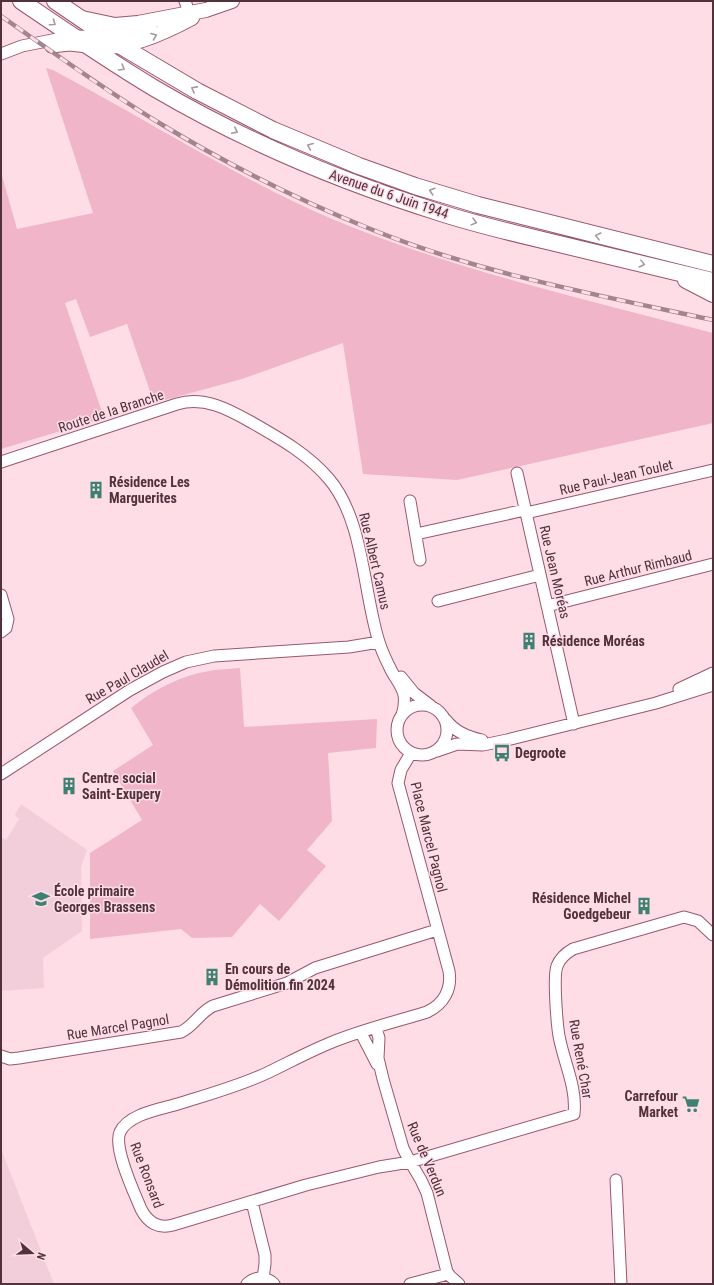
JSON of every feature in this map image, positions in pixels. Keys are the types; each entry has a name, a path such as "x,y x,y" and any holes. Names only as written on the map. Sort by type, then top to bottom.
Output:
{"main road":[{"name":"Avenue du 6 Juin 1944","path":"21,1 73,37 155,88 205,116 253,140 323,171 389,196 444,214 713,281"},
{"name":"Avenue du 6 Juin 1944","path":"55,1 107,37 169,76 243,115 283,134 359,166 408,184 478,205 713,264"},
{"path":"665,270 713,294"}],"street":[{"path":"1,55 28,44 73,37 107,37 144,28 205,6 232,1"},
{"path":"1,55 57,46 75,45 108,48 121,46 154,36 188,11"},
{"path":"78,17 122,25 151,22 175,16"},
{"path":"89,47 102,43 107,37"},
{"name":"Route de la Branche","path":"1,462 187,402 194,401 209,403 232,412"},
{"name":"Rue Albert Camus","path":"232,412 290,445 318,468 336,490 348,511 354,528 381,647 404,694 402,715"},
{"name":"Rue Paul-Jean Toulet","path":"416,534 526,512 713,470"},
{"name":"Rue Jean Moréas","path":"517,473 574,724"},
{"path":"410,501 420,560"},
{"name":"Rue Arthur Rimbaud","path":"547,606 713,564"},
{"path":"438,601 540,575"},
{"path":"1,595 8,621 6,628 1,632"},
{"name":"Rue Paul Claudel","path":"1,774 130,690 163,672 186,662 214,656 349,647 381,647"},
{"name":"Rue Albert Camus","path":"381,647 408,686 432,707"},
{"path":"643,706 713,673"},
{"path":"501,741 480,740 464,735 454,729 440,712 432,707 422,705 414,706 409,709 402,715 397,726 397,734 402,745 411,753 424,755 457,744 483,745 501,741 574,724 664,701 713,685"},
{"path":"437,750 444,743 447,736 445,719"},
{"name":"Place Marcel Pagnol","path":"411,753 401,770 398,783 438,930"},
{"name":"Rue René Char","path":"410,1162 574,1114 574,1093 559,1032 555,976 559,961 570,951 684,917 698,921 713,935"},
{"path":"361,1033 427,1012 436,1007 444,999 450,978 438,930"},
{"name":"Rue Marcel Pagnol","path":"1,1056 10,1059 19,1058 175,1033 190,1027 206,1010 213,1006 282,985 315,968 438,930"},
{"name":"Rue de Verdun","path":"376,1028 378,1038 378,1058 382,1079"},
{"name":"Rue de Verdun","path":"361,1033 373,1055 382,1079 402,1145 410,1162 426,1188 448,1274"},
{"name":"Rue Ronsard","path":"361,1033 330,1043 267,1073 230,1088 136,1117 127,1123 120,1132 118,1143 120,1153 141,1209 152,1223 168,1227 315,1183 379,1167 410,1162"},
{"path":"616,1180 622,1284"},
{"path":"252,1202 265,1255 263,1278"},
{"path":"410,1284 448,1274 459,1284"},
{"path":"247,1284 255,1278 268,1279 274,1284"}],"shaded area":[{"path":"46,68 53,70 79,84 243,176 332,219 425,254 472,269 713,333 713,423 457,480 363,474 343,343 242,379 154,403 127,324 90,337 76,299 65,303 104,418 1,449 1,172 17,229 93,213"},
{"path":"240,668 244,727 377,719 376,748 328,753 332,821 307,850 326,866 279,921 260,904 232,937 192,938 181,929 90,939 90,853 142,820 113,771 153,745 131,708 148,695 187,676 213,670"},
{"name":"École primaire Georges Brassens","path":"21,804 87,850 81,867 82,931 43,958 44,988 1,991 1,837 6,840 19,819 15,815"},
{"path":"1,1149 54,1284 1,1284"}],"railway":[{"path":"1,16 100,85 186,139 262,180 341,217 410,244 452,258 538,282 713,320"}],"place":[{"name":"Résidence Les Marguerites","path":"96,490"},
{"name":"Résidence Moréas","path":"529,641"},
{"name":"Degroote","path":"502,753"},
{"name":"Centre social Saint-Exupery","path":"69,786"},
{"name":"École primaire Georges Brassens","path":"41,899"},
{"name":"Résidence Michel Goedgebeur","path":"644,906"},
{"name":"En cours de Démolition fin 2024","path":"212,977"},
{"name":"Carrefour Market","path":"691,1104"}]}
